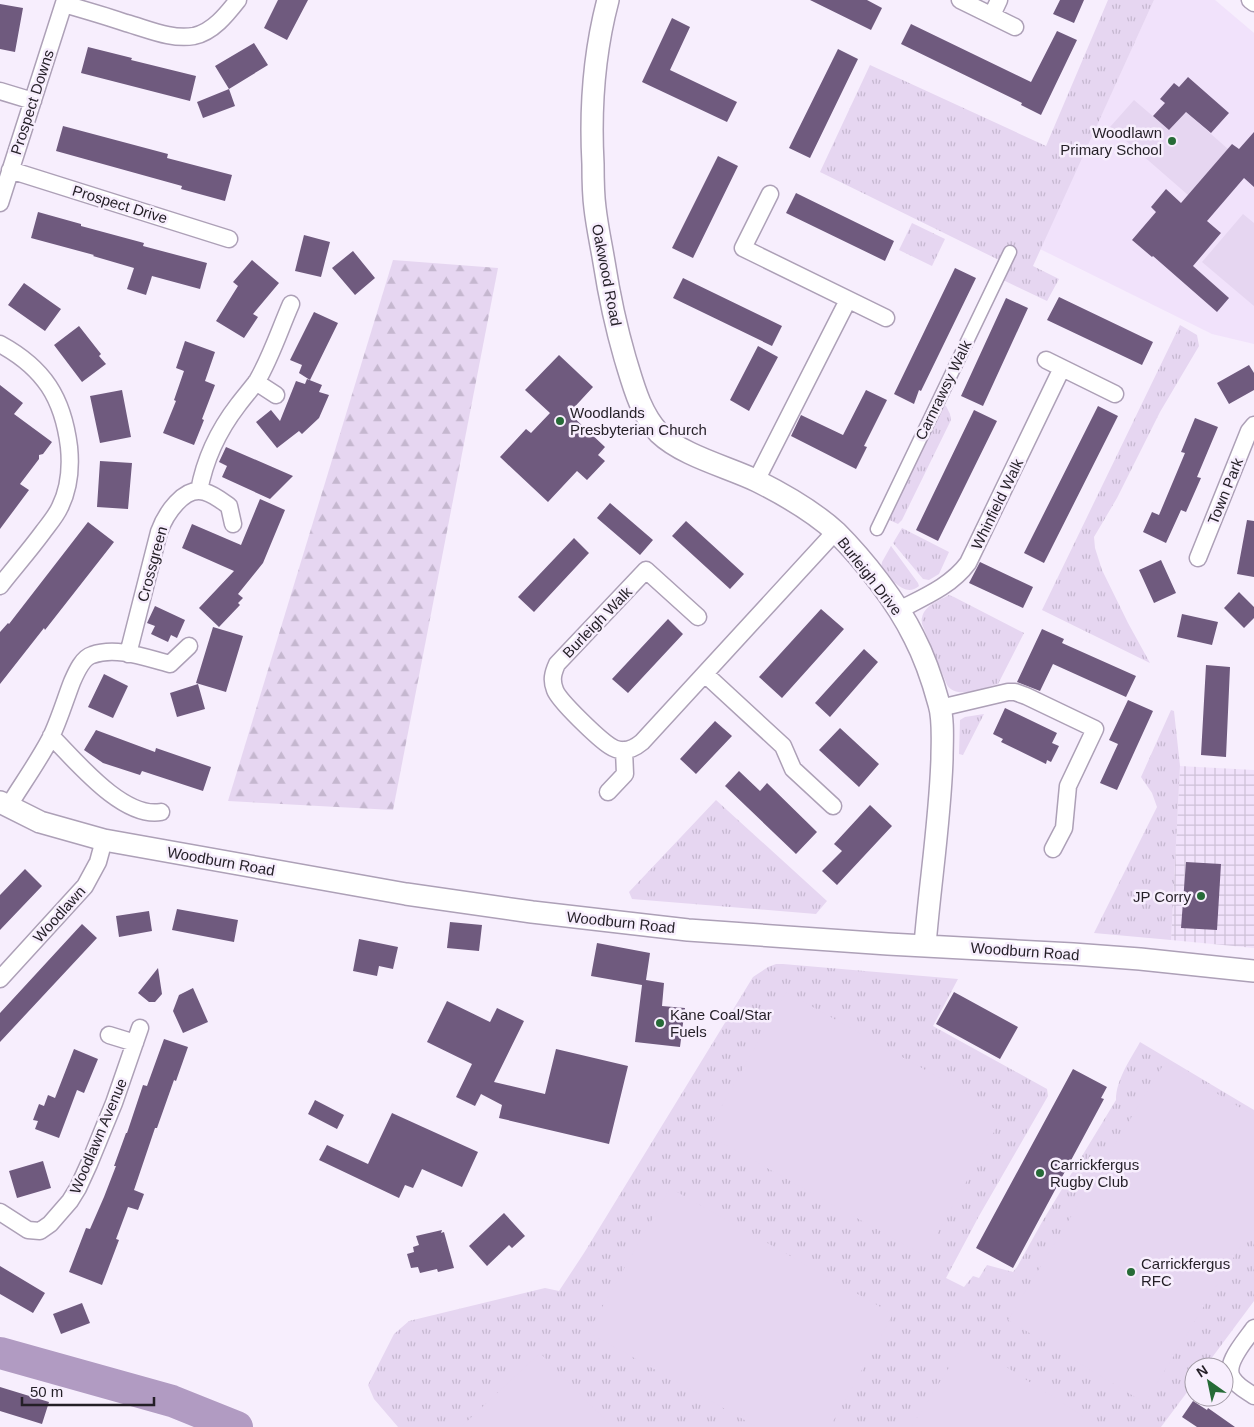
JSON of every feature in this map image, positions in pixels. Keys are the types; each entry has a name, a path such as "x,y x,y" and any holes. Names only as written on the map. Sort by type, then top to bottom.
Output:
{"street":[{"path":"64,2 161,33 195,36 213,27 238,0"},
{"name":"Oakwood Road","path":"608,0 598,44 591,127 594,205 619,338 635,389 646,415 658,431 686,451 756,481"},
{"path":"960,0 1015,26"},
{"path":"992,16 999,0"},
{"path":"1250,0 1254,4"},
{"name":"Prospect Downs","path":"0,203 64,2"},
{"path":"0,91 33,101"},
{"name":"Prospect Drive","path":"10,170 229,239"},
{"path":"770,194 743,248 886,318"},
{"name":"Carnrawsy Walk","path":"876,528 1010,252"},
{"path":"756,481 848,300"},
{"path":"233,524 229,506 209,493 199,491 204,465 230,417 256,382 291,304"},
{"path":"0,344 33,367 54,393 65,423 70,457 68,483 60,508 0,586"},
{"path":"1046,360 1115,394"},
{"name":"Whinfield Walk","path":"899,610 945,585 968,563 1062,368"},
{"path":"256,382 276,395"},
{"name":"Town Park","path":"1198,558 1248,431 1254,425"},
{"name":"Burleigh Drive","path":"756,481 805,508 835,532 876,579 899,610 920,650 940,708 942,747 941,784 925,945"},
{"name":"Crossgreen","path":"128,654 159,532 164,520 178,502 189,494 199,491"},
{"path":"608,792 624,774 624,750 633,748 642,742 835,532"},
{"name":"Burleigh Walk","path":"624,750 608,745 560,698 553,682 553,676 558,664 646,570 698,616"},
{"path":"4,804 42,752 51,736 77,671 88,657 92,654 107,652 128,654 170,664 188,646"},
{"path":"704,674 783,746 793,769 833,806"},
{"path":"940,708 996,694 1015,692 1095,730 1068,786 1064,828 1053,849"},
{"path":"51,736 90,776 111,794 136,809 150,813 161,812"},
{"name":"Woodburn Road","path":"4,804 40,822 104,840 406,894 541,913 688,930 1121,958 1254,970"},
{"name":"Woodlawn","path":"0,979 85,886 98,862 104,840"},
{"name":"Woodlawn Avenue","path":"0,1212 22,1227 40,1231 61,1213 78,1188 114,1102 137,1036 109,1035"},
{"path":"1254,1328 1233,1359 1230,1365 1230,1373 1237,1384 1254,1396"}],"shaded area":[{"name":"Woodlawn Primary School","path":"1154,0 1215,0 1254,33 1254,344 1212,334 1040,249"},
{"path":"1180,766 1254,770 1254,948 1171,940"}],"green space":[{"path":"1108,0 1154,0 1033,266 1059,279 1047,301 1001,279 1007,264 820,172 870,65 1046,146"},
{"path":"1134,100 1169,130 1186,112 1228,149 1188,195 1110,127"},
{"path":"1243,214 1254,223 1254,306 1202,262"},
{"path":"912,223 945,239 932,266 899,250"},
{"path":"393,260 498,268 393,810 228,801"},
{"path":"1180,325 1197,335 1199,346 1160,412 1117,498 1094,537 1095,548 1102,570 1150,663 1042,610"},
{"path":"941,404 946,406 951,420 902,520 898,524 885,518"},
{"path":"902,528 949,552 939,574 929,580 923,579 893,543"},
{"path":"891,546 918,583 919,586 916,588 907,590 895,583 894,585 881,568 882,562"},
{"path":"949,595 1024,633 998,684 971,692 957,692 947,685 922,624 922,618 926,609"},
{"path":"1171,710 1174,711 1180,766 1171,940 1094,933 1157,807 1152,793 1141,777"},
{"path":"984,714 963,755 959,754 960,720 965,717"},
{"path":"716,800 827,901 816,914 632,899 629,892"},
{"path":"783,964 958,979 933,1026 1047,1089 1048,1096 979,1216 946,1278 964,1287 973,1276 979,1278 987,1265 1013,1272 1017,1267 1116,1100 1118,1084 1140,1042 1254,1110 1254,1301 1212,1357 1184,1357 1184,1396 1161,1427 398,1427 374,1399 368,1385 394,1334 409,1321 545,1288 559,1291 753,977 768,967"},
{"path":"786,992 1004,1114 925,1256 706,1134"},
{"name":"Carrickfergus RFC","path":"1165,1062 1254,1116 1254,1224 1145,1403 1008,1320"},
{"path":"670,1188 893,1314 830,1427 757,1427 588,1332"},
{"path":"966,1341 1098,1426 1098,1427 911,1427"},
{"path":"540,1353 612,1427 461,1427"}],"building":[{"path":"278,0 308,0 287,40 264,28"},
{"path":"810,0 867,0 882,8 871,30"},
{"path":"1060,0 1084,0 1074,23 1053,14"},
{"path":"0,4 23,8 15,52 0,49"},
{"path":"672,18 690,27 670,70 737,102 727,122 642,82"},
{"path":"911,24 1031,82 1057,31 1077,40 1041,115 1021,105 1022,103 901,44"},
{"path":"254,43 268,65 229,89 215,66"},
{"path":"88,47 196,76 190,101 81,73"},
{"path":"838,49 858,59 810,158 789,148"},
{"path":"1188,77 1229,113 1211,133 1186,112 1169,130 1153,116 1165,103 1160,99 1174,83 1179,87"},
{"path":"229,89 235,106 203,118 197,102"},
{"path":"63,126 168,154 167,158 232,175 225,201 181,189 182,186 56,151"},
{"path":"1254,132 1254,187 1244,178 1207,221 1221,233 1193,266 1229,298 1217,312 1132,240 1156,212 1151,207 1166,189 1181,203 1232,144 1239,149"},
{"path":"718,156 738,166 693,258 672,248"},
{"path":"796,193 894,241 885,261 786,213"},
{"path":"38,212 144,243 143,246 207,263 200,289 152,276 146,295 127,289 134,268 31,238"},
{"path":"304,235 330,242 321,277 295,271"},
{"path":"353,251 375,278 355,295 332,268"},
{"path":"252,260 279,283 253,314 258,317 244,338 216,321 238,286 233,282"},
{"path":"955,268 976,278 921,391 919,390 914,404 894,394"},
{"path":"683,278 782,326 772,346 673,298"},
{"path":"24,283 61,309 45,331 8,305"},
{"path":"1059,297 1153,342 1142,365 1047,320"},
{"path":"1006,298 1028,308 983,406 961,396"},
{"path":"314,312 338,323 310,380 299,373 302,365 290,360"},
{"path":"79,326 101,354 99,356 106,364 82,382 54,345"},
{"path":"185,341 215,352 205,381 215,385 194,445 163,433 176,401 174,400 184,371 176,368"},
{"path":"758,346 778,357 749,411 730,400"},
{"name":"Woodlands Presbyterian Church","path":"559,355 593,387 569,413 605,447 598,455 605,461 587,480 577,471 548,502 500,457 526,429 531,433 550,413 525,390"},
{"path":"1249,365 1254,373 1254,390 1229,404 1217,383"},
{"path":"307,379 322,385 319,392 329,395 319,418 302,434 299,431 277,448 256,422 271,410 280,421 296,381 305,384"},
{"path":"0,385 23,403 14,414 52,442 43,454 39,455 39,459 20,484 29,490 0,529"},
{"path":"122,390 131,437 100,443 90,396"},
{"path":"866,390 887,400 864,446 867,447 856,469 791,436 801,415 843,435"},
{"path":"1098,406 1118,416 1044,563 1024,553"},
{"path":"974,410 997,421 938,541 916,530"},
{"path":"1195,418 1218,427 1197,477 1201,478 1186,512 1181,510 1166,543 1143,532 1152,512 1159,515 1185,453 1181,452"},
{"path":"226,447 293,476 270,499 222,477 227,466 219,462"},
{"path":"100,461 132,463 128,509 97,507"},
{"path":"260,499 285,510 263,563 238,594 243,598 238,603 240,605 219,627 199,608 234,571 182,548 192,524 241,545"},
{"path":"610,503 653,540 640,555 597,518"},
{"path":"1247,520 1254,521 1254,577 1237,574"},
{"path":"686,521 744,574 730,589 672,536"},
{"path":"88,522 114,542 0,684 0,632 9,624"},
{"path":"574,538 589,553 534,612 518,597"},
{"path":"1161,560 1176,593 1154,603 1139,570"},
{"path":"980,562 1033,587 1023,608 969,583"},
{"path":"1239,592 1254,607 1254,618 1244,628 1224,608"},
{"path":"155,606 185,620 177,638 171,635 168,642 151,634 155,626 147,623"},
{"path":"821,609 844,629 782,698 759,677"},
{"path":"1182,614 1218,622 1212,645 1177,637"},
{"path":"668,619 683,634 628,693 612,679"},
{"path":"213,627 243,636 226,692 196,683"},
{"path":"1042,629 1064,639 1062,643 1136,676 1126,697 1053,664 1040,691 1017,682"},
{"path":"864,649 878,662 830,717 815,703"},
{"path":"1206,665 1230,667 1226,757 1201,755"},
{"path":"104,674 128,686 113,718 88,707"},
{"path":"198,684 205,709 177,717 170,693"},
{"path":"1128,700 1153,711 1117,790 1100,783 1118,744 1109,740"},
{"path":"1005,708 1057,733 1052,743 1059,746 1051,762 1047,760 1046,764 1001,742 1003,739 993,734"},
{"path":"715,721 732,736 696,774 680,759"},
{"path":"840,728 879,764 859,787 819,750"},
{"path":"96,730 155,752 156,748 211,767 203,791 142,771 140,775 103,763 84,750"},
{"path":"739,771 760,791 767,783 817,832 796,854 725,786"},
{"path":"870,805 892,826 837,885 822,871 842,851 834,844"},
{"name":"JP Corry","path":"1186,862 1221,864 1217,930 1181,928"},
{"path":"25,869 42,886 0,930 0,895"},
{"path":"177,909 238,920 234,942 172,930"},
{"path":"149,911 152,931 119,937 116,916"},
{"path":"450,922 482,925 479,951 447,948"},
{"path":"82,924 97,938 0,1042 0,1013"},
{"path":"359,939 398,947 393,969 379,966 377,976 353,971"},
{"path":"597,943 650,953 646,980 664,983 662,1006 685,1008 680,1047 635,1042 642,985 591,976"},
{"path":"158,968 162,994 155,1002 149,1002 138,993"},
{"path":"193,988 208,1022 183,1033 173,1011 179,995"},
{"path":"954,992 1018,1027 1000,1059 936,1024"},
{"path":"447,1001 490,1022 497,1008 524,1021 494,1082 545,1094 556,1049 628,1066 609,1144 499,1118 502,1105 481,1094 475,1106 456,1097 472,1064 427,1042"},
{"path":"164,1039 188,1047 157,1128 155,1128 134,1190 144,1194 138,1210 128,1207 116,1239 119,1240 102,1285 69,1272 86,1228 90,1229 104,1197 143,1085 147,1086"},
{"path":"74,1049 98,1059 84,1093 77,1090 59,1138 35,1129 38,1121 33,1120 39,1104 44,1106 48,1095 55,1098"},
{"name":"Carrickfergus Rugby Club","path":"1073,1069 1107,1087 1101,1098 1104,1099 1013,1268 976,1248"},
{"path":"315,1100 344,1115 337,1129 308,1114"},
{"path":"392,1113 478,1152 462,1187 422,1169 413,1188 405,1185 399,1198 319,1160 327,1145 368,1164"},
{"path":"43,1161 51,1188 17,1198 9,1171"},
{"path":"504,1213 525,1236 512,1248 509,1245 487,1266 469,1246"},
{"path":"442,1230 441,1233 444,1232 454,1268 438,1272 437,1269 420,1273 418,1267 411,1268 407,1254 414,1252 413,1247 419,1245 416,1236"},
{"path":"0,1266 45,1293 33,1313 0,1294"},
{"path":"82,1303 90,1323 61,1334 53,1314"},
{"path":"0,1387 49,1402 42,1424 0,1411"},
{"path":"1189,1407 1202,1407 1207,1410 1208,1408 1235,1427 1197,1427 1182,1417"}],"waterway":[{"path":"0,1353 172,1401 237,1427"}],"place":[{"name":"Woodlawn Primary School","path":"1172,141"},
{"name":"Woodlands Presbyterian Church","path":"560,421"},
{"name":"JP Corry","path":"1201,896"},
{"name":"Kane Coal/Star Fuels","path":"660,1023"},
{"name":"Carrickfergus Rugby Club","path":"1040,1173"},
{"name":"Carrickfergus RFC","path":"1131,1272"}]}
